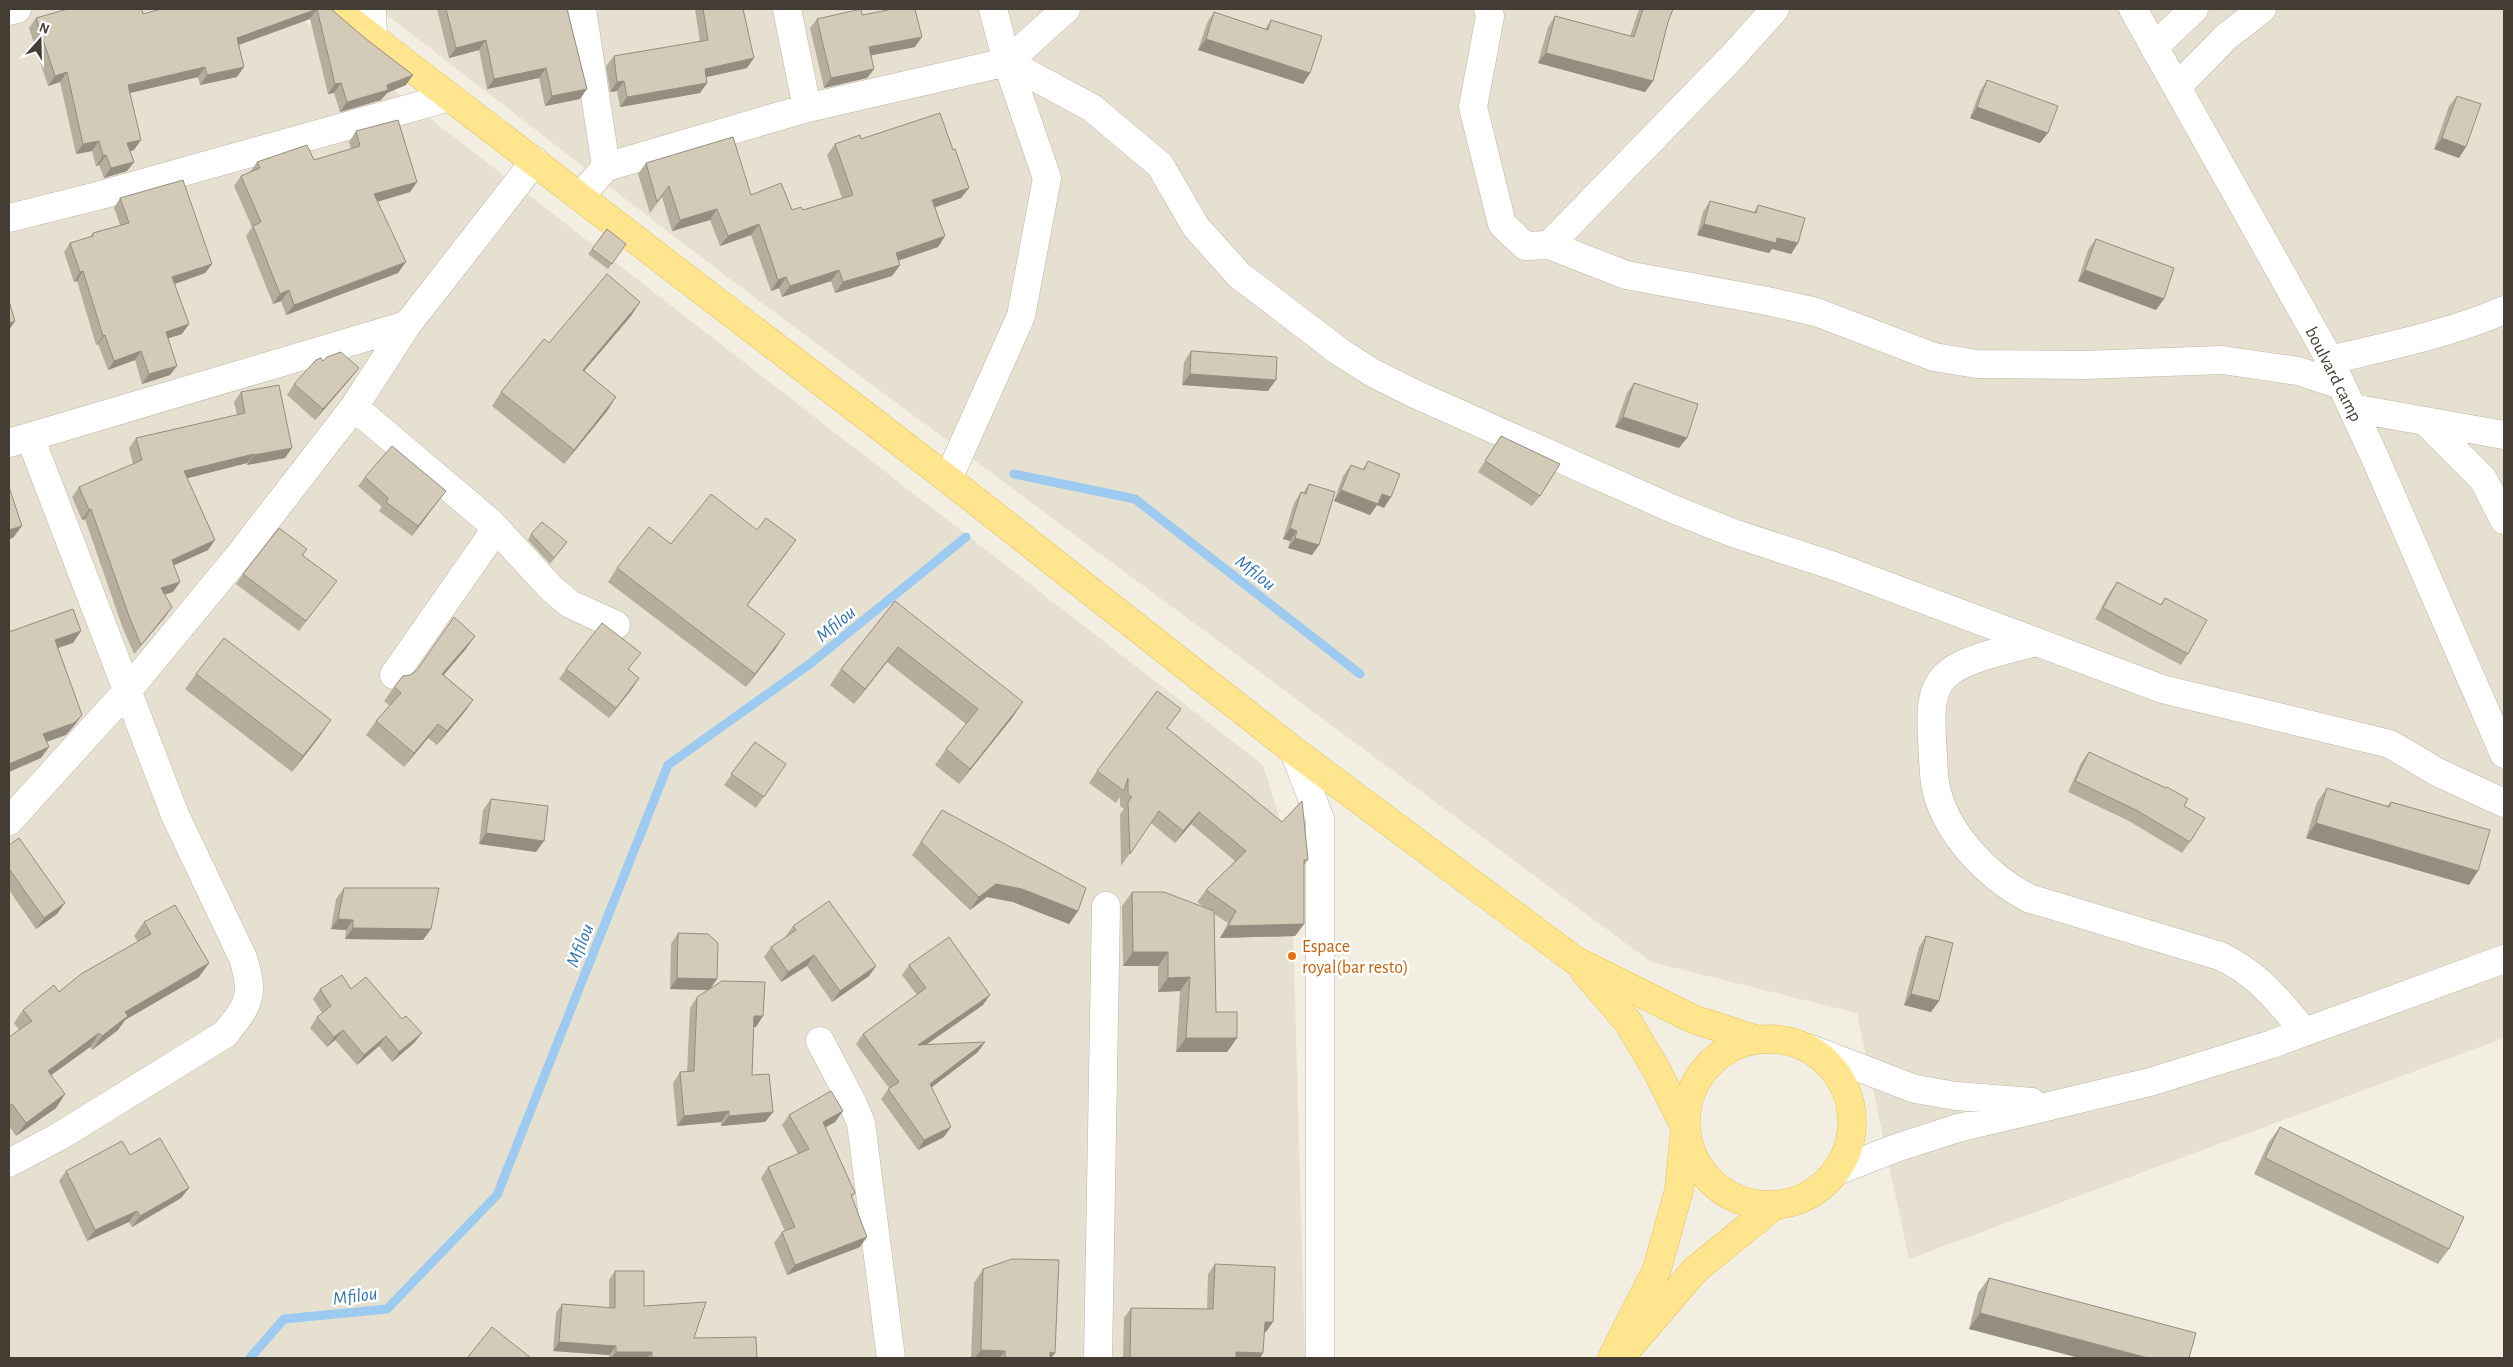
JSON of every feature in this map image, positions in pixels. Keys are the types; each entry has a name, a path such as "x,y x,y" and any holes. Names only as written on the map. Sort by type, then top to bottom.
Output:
{"main road":[{"path":"335,9 581,195 948,479 1294,751 1576,961 1693,1020 1755,1039 1784,1039 1811,1049 1833,1067 1847,1091 1853,1118 1850,1146 1837,1171 1820,1188 1799,1200 1775,1205 1749,1202 1725,1193 1705,1176 1691,1153 1685,1127 1656,1069 1628,1022 1576,961"},
{"path":"1612,1358 1657,1269 1679,1190 1687,1103 1696,1080 1711,1061 1731,1047 1755,1039"},
{"path":"1619,1358 1695,1270 1775,1205"}],"street":[{"path":"9,11 17,9"},
{"path":"372,9 373,37"},
{"path":"582,9 606,167"},
{"path":"787,9 807,108"},
{"path":"948,479 1021,316 1047,178 1007,62 993,9"},
{"path":"581,195 606,167 807,108 1007,62 1066,9"},
{"path":"1488,9 1490,16 1473,107 1502,224 1525,246 1549,245 1626,275 1768,301 1816,312 1934,357 1977,364 2084,365 2222,360 2298,370 2347,397 2424,421 2504,435"},
{"path":"1549,245 1733,56 1775,9"},
{"name":"boulvard camp","path":"2133,9 2330,360 2504,754"},
{"path":"2154,47 2194,9"},
{"path":"2177,87 2226,37 2262,9"},
{"path":"1007,62 1092,108 1160,165 1196,227 1239,275 1340,352 1374,373 1673,509 1733,533 1834,566 2162,689 2390,744 2437,772 2504,803"},
{"path":"9,218 107,193 450,97"},
{"path":"9,821 128,690 237,558 354,407 407,325 535,161"},
{"path":"2330,360 2427,337 2477,322 2504,310"},
{"path":"9,1163 60,1136 224,1034 241,1014 251,994 250,978 243,958 175,815 128,690 20,440 407,325"},
{"path":"354,407 496,529 551,588 570,604 616,625"},
{"path":"2424,421 2462,456 2483,479 2504,520"},
{"path":"394,675 496,529"},
{"path":"2036,642 1959,666 1944,677 1935,693 1930,713 1935,784 1948,818 1968,849 2012,890 2028,898 2220,956 2242,966 2262,982 2305,1032"},
{"path":"1294,751 1320,819 1320,1358"},
{"path":"1098,1358 1106,906"},
{"path":"1837,1171 1896,1148 1958,1128 2150,1082 2305,1032 2504,959"},
{"path":"820,1041 861,1123 891,1358"},
{"path":"1811,1049 1915,1089 1956,1096 2058,1105"}],"shaded area":[{"path":"9,9 289,9 1263,765 1291,855 1305,1358 9,1358"},
{"path":"379,9 2504,9 2504,1038 1909,1259 1857,1013 1651,962 723,274"}],"building":[{"path":"68,9 142,9 143,14 161,9 317,9 237,38 244,67 207,75 205,67 128,85 141,140 127,143 134,162 111,168 106,155 103,156 99,141 83,144 67,72 55,76 36,18"},
{"path":"317,9 331,9 413,75 387,85 388,90 347,102 341,83 335,84"},
{"path":"446,9 567,9 587,89 552,96 546,68 494,79 486,40 456,48"},
{"path":"703,9 743,9 754,58 705,69 707,83 627,97 624,81 617,82 614,56 708,40"},
{"path":"861,9 862,15 893,9 915,9 922,37 869,47 874,69 831,78 817,19"},
{"path":"1643,9 1673,9 1653,81 1546,53 1555,16 1634,37"},
{"path":"1214,12 1268,30 1271,20 1322,36 1310,73 1206,39"},
{"path":"1987,80 2058,106 2048,133 1977,107"},
{"path":"2457,96 2481,104 2466,147 2442,138"},
{"path":"940,113 969,188 932,200 945,236 896,253 900,265 843,282 839,270 790,286 786,277 778,280 759,224 728,236 717,209 680,220 669,186 657,202 646,163 733,137 751,195 781,183 792,210 801,207 803,210 853,195 835,144 860,135 861,139"},
{"path":"398,120 417,182 374,194 406,262 294,305 289,290 280,294 253,226 261,222 241,176 260,168 257,162 307,145 314,160 360,146 356,131"},
{"path":"183,180 212,264 172,277 189,324 166,332 177,366 149,374 141,351 114,361 105,335 103,336 83,271 80,272 70,243 93,236 93,233 129,223 120,198"},
{"path":"1710,201 1756,213 1758,205 1805,218 1798,243 1777,238 1776,243 1704,224"},
{"path":"607,229 626,244 612,264 592,249"},
{"path":"2096,239 2174,268 2164,299 2085,270"},
{"path":"607,274 640,302 583,370 616,397 574,450 501,392 544,339 549,343"},
{"path":"9,301 15,321 9,323"},
{"path":"1191,351 1277,357 1276,380 1190,374"},
{"path":"341,352 359,368 323,409 294,384 316,360 321,358 323,361 327,357"},
{"path":"1634,383 1698,404 1687,438 1623,417"},
{"path":"279,385 292,448 254,454 184,471 215,540 172,560 180,582 161,588 172,607 141,645 91,509 89,510 79,487 142,460 136,438 245,413 241,392"},
{"path":"1501,436 1560,464 1540,496 1485,461"},
{"path":"392,446 446,491 418,526 386,502 388,498 365,477"},
{"path":"1368,461 1400,474 1391,497 1382,494 1378,504 1341,490 1351,465 1364,470"},
{"path":"1309,484 1335,492 1319,545 1295,538 1297,531 1290,528 1301,492 1306,494"},
{"path":"9,487 22,526 9,530"},
{"path":"711,494 757,530 766,518 796,540 747,605 785,634 755,674 617,568 649,527 671,544"},
{"path":"542,522 567,542 554,558 531,534"},
{"path":"279,528 307,549 302,555 337,581 306,621 243,574"},
{"path":"2117,582 2161,605 2165,598 2207,620 2188,654 2103,608"},
{"path":"895,601 1023,702 970,769 946,749 978,709 898,647 865,689 841,669"},
{"path":"73,609 81,631 55,640 82,715 74,723 43,734 49,747 9,764 9,632"},
{"path":"454,617 475,636 442,674 473,700 447,731 438,724 414,753 376,721 401,693 394,687 403,676 410,675 417,670"},
{"path":"602,623 641,653 628,669 639,678 616,708 566,669"},
{"path":"224,638 331,720 303,756 196,674"},
{"path":"1157,691 1181,709 1167,728 1282,822 1302,801 1308,860 1304,860 1304,924 1228,926 1236,911 1206,890 1246,851 1199,812 1183,831 1159,811 1130,854 1128,802 1132,797 1128,794 1128,778 1124,791 1097,771"},
{"path":"755,742 786,764 764,797 731,774"},
{"path":"2089,752 2167,787 2188,799 2184,806 2205,818 2190,842 2136,810 2075,781"},
{"path":"2327,788 2389,807 2391,802 2490,830 2478,871 2316,823"},
{"path":"491,799 548,806 544,841 486,833"},
{"path":"942,810 1086,888 1078,911 1022,889 996,884 979,897 921,842"},
{"path":"19,838 65,903 44,918 9,869 9,845"},
{"path":"344,888 439,888 431,929 353,928 353,920 338,919"},
{"path":"1132,892 1164,892 1214,911 1216,1012 1237,1012 1237,1038 1186,1038 1190,977 1168,978 1168,952 1133,952"},
{"path":"829,901 876,966 840,991 814,955 788,972 771,947 796,930 793,926"},
{"path":"175,905 209,963 125,1012 128,1016 102,1036 99,1033 48,1071 65,1094 26,1123 12,1104 9,1106 9,1037 32,1021 23,1010 54,985 59,992 81,974 151,934 144,922"},
{"path":"678,933 708,934 718,943 717,979 677,978"},
{"path":"1926,936 1953,943 1939,1001 1911,994"},
{"path":"949,937 990,995 918,1045 985,1042 930,1084 951,1127 924,1140 888,1089 899,1082 863,1034 926,988 909,965"},
{"path":"342,975 351,989 366,977 402,1019 406,1016 422,1033 399,1052 386,1036 364,1055 343,1030 334,1037 317,1017 331,1006 320,989"},
{"path":"722,981 765,982 763,1016 754,1016 752,1075 769,1074 773,1112 729,1116 729,1111 684,1116 680,1072 694,1071 697,997"},
{"path":"831,1091 843,1111 823,1122 855,1193 851,1195 867,1237 795,1265 782,1232 795,1227 768,1167 809,1149 789,1115"},
{"path":"2280,1127 2464,1217 2449,1249 2265,1158"},
{"path":"160,1138 189,1188 140,1216 137,1211 95,1230 66,1171 122,1141 130,1155"},
{"path":"1012,1259 1059,1260 1055,1353 1050,1352 1050,1358 1005,1358 1005,1351 981,1350 983,1269"},
{"path":"1215,1264 1275,1267 1273,1322 1265,1322 1263,1353 1236,1352 1236,1358 1130,1358 1131,1308 1213,1309"},
{"path":"615,1271 644,1271 644,1306 706,1302 694,1338 756,1337 757,1358 652,1358 652,1352 616,1352 616,1346 559,1342 562,1304 615,1308"},
{"path":"1989,1278 2196,1333 2189,1358 2148,1358 1980,1313"},
{"path":"492,1327 531,1358 467,1358"}],"waterway":[{"name":"Mfilou","path":"1014,474 1135,499 1360,674"},
{"name":"Mfilou","path":"250,1358 284,1319 387,1309 497,1195 668,765 811,663 966,537"}],"place":[{"name":"Espace royal(bar resto)","path":"1292,956"}]}
